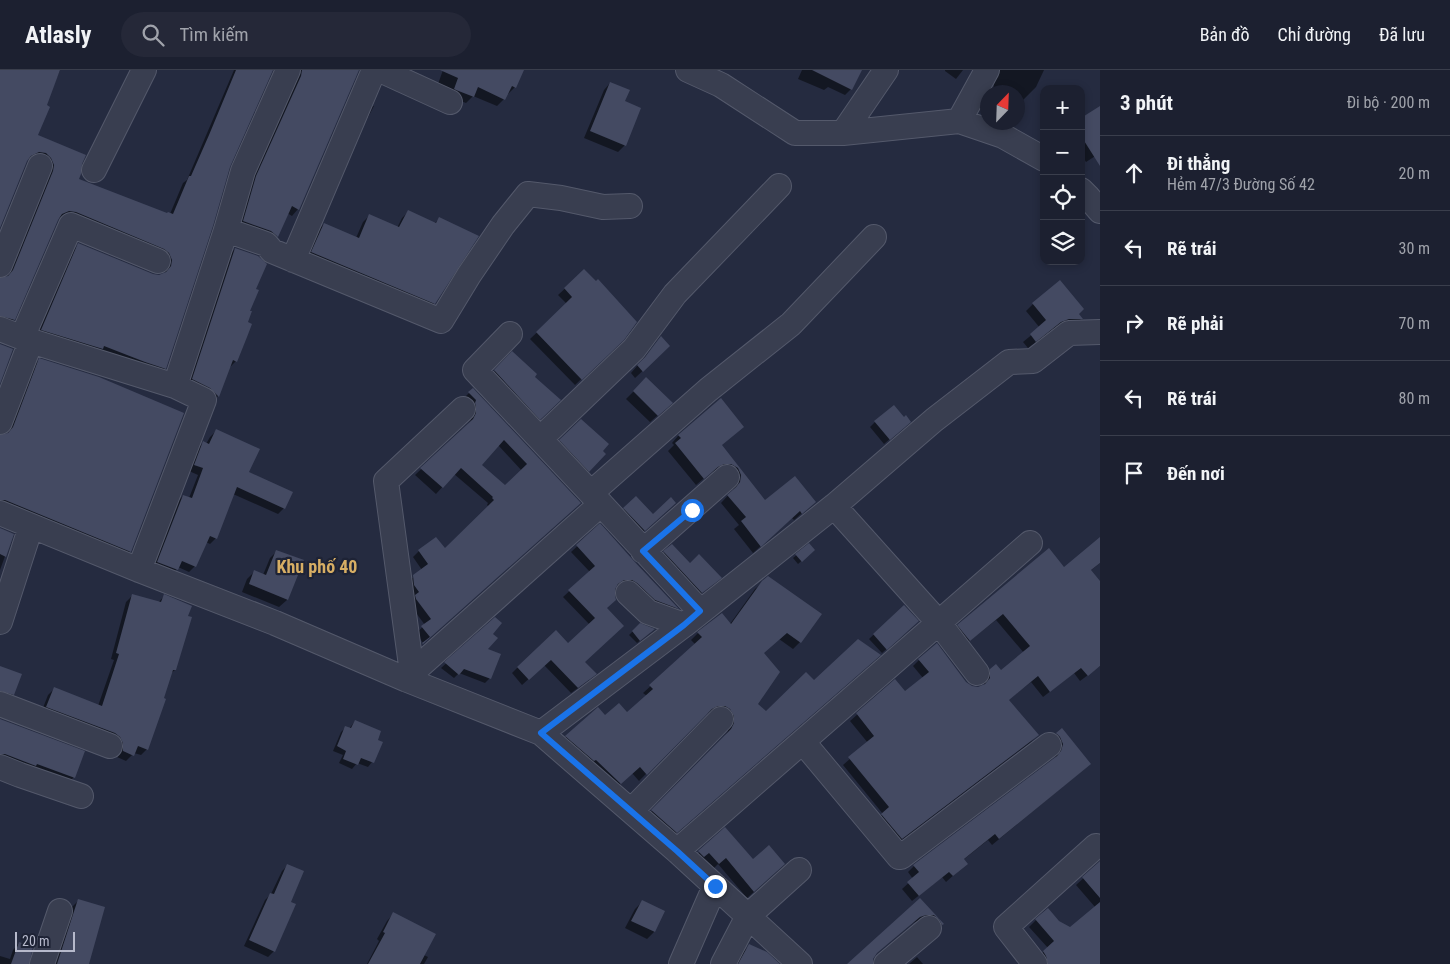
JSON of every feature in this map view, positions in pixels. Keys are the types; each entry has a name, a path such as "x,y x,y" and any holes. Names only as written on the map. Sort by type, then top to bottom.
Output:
{"street":[{"path":"94,170 144,70"},
{"path":"175,386 226,230 243,171 288,70"},
{"path":"292,260 374,70"},
{"path":"380,70 450,102"},
{"path":"688,70 721,85 795,133 844,132 959,121 1003,136 1040,157"},
{"path":"844,132 886,70"},
{"path":"959,121 987,70"},
{"path":"0,265 40,166"},
{"path":"540,439 634,349 676,294 779,186"},
{"path":"226,230 266,244 272,251 292,260 441,321 503,225 528,194 561,198 603,207 630,206"},
{"path":"1085,194 1100,211"},
{"path":"0,422 27,340 71,225 158,261"},
{"path":"409,676 708,390 791,324 874,237"},
{"path":"0,329 27,340 175,386 204,400 139,570"},
{"path":"541,733 692,618 834,506 934,420 1009,362 1034,361 1069,333 1100,332"},
{"path":"510,334 475,370 643,551 692,618"},
{"path":"409,676 386,481 463,409"},
{"path":"643,551 728,477"},
{"path":"834,506 939,623 977,673"},
{"path":"0,513 409,676 541,733 677,851 800,964"},
{"path":"0,622 31,526"},
{"path":"677,851 1030,543"},
{"path":"628,593 648,612 692,618"},
{"path":"0,704 110,746"},
{"path":"632,811 721,719"},
{"path":"803,742 901,857 1049,745"},
{"path":"0,767 81,796"},
{"path":"1035,964 1006,927 1096,846"},
{"path":"723,964 748,916 799,870"},
{"path":"680,964 715,886"},
{"path":"42,964 60,911"},
{"path":"886,964 930,928"}],"building":[{"path":"0,70 60,70 47,105 50,107 38,135 86,155 79,179 173,214 236,70 273,70 230,167 213,226 166,369 104,346 103,349 41,330 78,243 153,274 159,275 166,272 171,266 172,260 169,253 164,249 76,212 69,211 62,214 58,220 15,320 0,316 0,278 8,276 13,270 54,165 46,153 39,152 31,156 27,161 0,228"},
{"path":"302,70 359,70 299,210 292,206 278,237 271,231 243,221 256,176"},
{"path":"440,70 524,70 516,88 512,86 505,100 478,87 474,97 456,90 454,89 458,78"},
{"path":"812,70 862,70 852,90"},
{"path":"610,82 630,90 625,101 641,108 626,146 590,131"},
{"path":"1100,106 1100,166 1085,142 1085,115"},
{"path":"408,210 436,223 439,217 479,236 435,304 311,252 324,223 359,238 369,214 399,227"},
{"path":"235,248 258,256 267,264 256,289 259,290 250,311 252,311 248,322 252,324 237,362 233,360 219,397 210,388 192,379"},
{"path":"584,269 596,281 598,279 637,322 624,340 582,380 536,332 572,297 564,288"},
{"path":"1060,280 1084,309 1079,314 1083,319 1069,319 1061,322 1036,342 1030,334 1046,320 1032,303"},
{"path":"661,336 670,346 643,372 637,365"},
{"path":"0,344 13,349 0,384"},
{"path":"512,351 537,374 535,377 561,400 540,420 494,370"},
{"path":"39,358 99,377 184,413 131,552 5,500 0,500 0,435 8,433 13,427"},
{"path":"646,377 673,403 658,416 633,391"},
{"path":"473,388 581,503 423,644 430,637 421,626 431,619 415,595 419,592 414,585 413,575 428,564 418,550 436,537 445,548 494,500 461,468 443,488 420,468 473,419 476,413 476,400 468,392","holes":["504,440 527,464 505,485 482,465"]},
{"path":"721,398 744,427 722,445 765,500 795,476 816,502 802,514 800,511 761,547 741,521 746,517 727,495 740,482 741,475 738,468 731,464 724,464 704,479 675,443 681,438 678,435"},
{"path":"894,405 911,422 890,440 874,421"},
{"path":"581,419 609,444 603,451 606,454 589,472 559,440"},
{"path":"216,429 260,449 249,472 293,492 285,509 237,487 217,539 210,536 196,567 182,561 178,570 157,562 183,495 192,498 203,468 194,465 203,441 209,444"},
{"path":"636,496 653,514 671,497 676,503 645,531 623,508"},
{"path":"600,523 679,609 655,600 632,580 624,580 615,589 616,600 607,608 624,626 585,662 597,674 578,688 551,660 529,680 517,667 556,630 568,643 595,618 568,590 595,566 576,545"},
{"path":"0,528 14,534 6,557 0,554"},
{"path":"1100,537 1100,563 1091,570 1100,581 1100,666 1088,676 1081,668 1050,692 1038,676 1009,700 1039,735 902,839 881,814 889,807 848,757 874,736 856,713 895,679 905,691 929,672 918,659 937,643 966,682 978,687 985,684 990,678 990,669 996,664 1001,670 1030,646 1003,614 970,641 957,625 1049,548 1064,567"},
{"path":"809,543 815,550 802,562 795,554"},
{"path":"672,544 690,563 699,554 722,578 702,593 663,551"},
{"path":"276,550 304,560 288,600 249,584 254,570 266,575"},
{"path":"768,576 822,614 801,643 787,633 764,653 780,672 758,704 766,711 806,672 814,680 858,639 881,655 677,833 651,810 731,729 734,723 734,716 730,709 725,706 718,706 712,709 647,775 640,767 621,784 596,760 594,761 565,736 598,707 605,715 619,703 627,712 653,689 649,685 702,637 697,632 722,613 731,624 762,581"},
{"path":"132,594 161,602 164,594 192,606 188,616 192,617 176,670 173,670 164,698 166,699 148,750 138,746 134,756 123,751 123,743 115,733 46,707 54,687 102,706 119,654 116,653"},
{"path":"904,605 919,621 887,650 873,634"},
{"path":"495,617 502,623 493,634 498,638 488,649 501,654 491,679 464,669 459,675 444,662"},
{"path":"640,623 655,629 640,641 632,631"},
{"path":"0,666 22,674 14,695 0,691"},
{"path":"0,719 85,751 75,778 37,764 36,766 5,754 0,754"},
{"path":"355,720 381,731 378,740 383,742 374,763 361,758 358,765 343,759 346,751 337,746 345,726 351,728"},
{"path":"1062,728 1091,764 999,839 995,834 964,859 968,864 953,876 949,872 919,896 907,882 919,872 913,865 1057,756 1063,744 1056,733"},
{"path":"725,827 753,859 769,845 785,864 754,892 726,858 719,864 709,853 704,857 698,851"},
{"path":"1100,861 1100,898 1082,877"},
{"path":"287,864 304,871 291,902 296,904 275,952 249,940 270,893 274,894"},
{"path":"920,898 944,924 942,925 934,915 920,917 877,953 873,959 873,964 847,964"},
{"path":"78,899 105,907 89,964 57,964"},
{"path":"642,900 665,911 655,932 631,921"},
{"path":"1100,902 1100,964 1048,964 1043,951 1054,941 1035,919 1048,908 1059,921 1070,927"},
{"path":"393,912 436,934 420,964 368,964 385,933 383,932"},
{"path":"19,942 33,947 29,964 11,964"},
{"path":"749,944 767,952 780,964 738,964"}],"district":[{"name":"Khu phố 40","path":"317,566"}],"route":[{"path":"692,510 643,551 700,611 541,733 715,886"}]}
